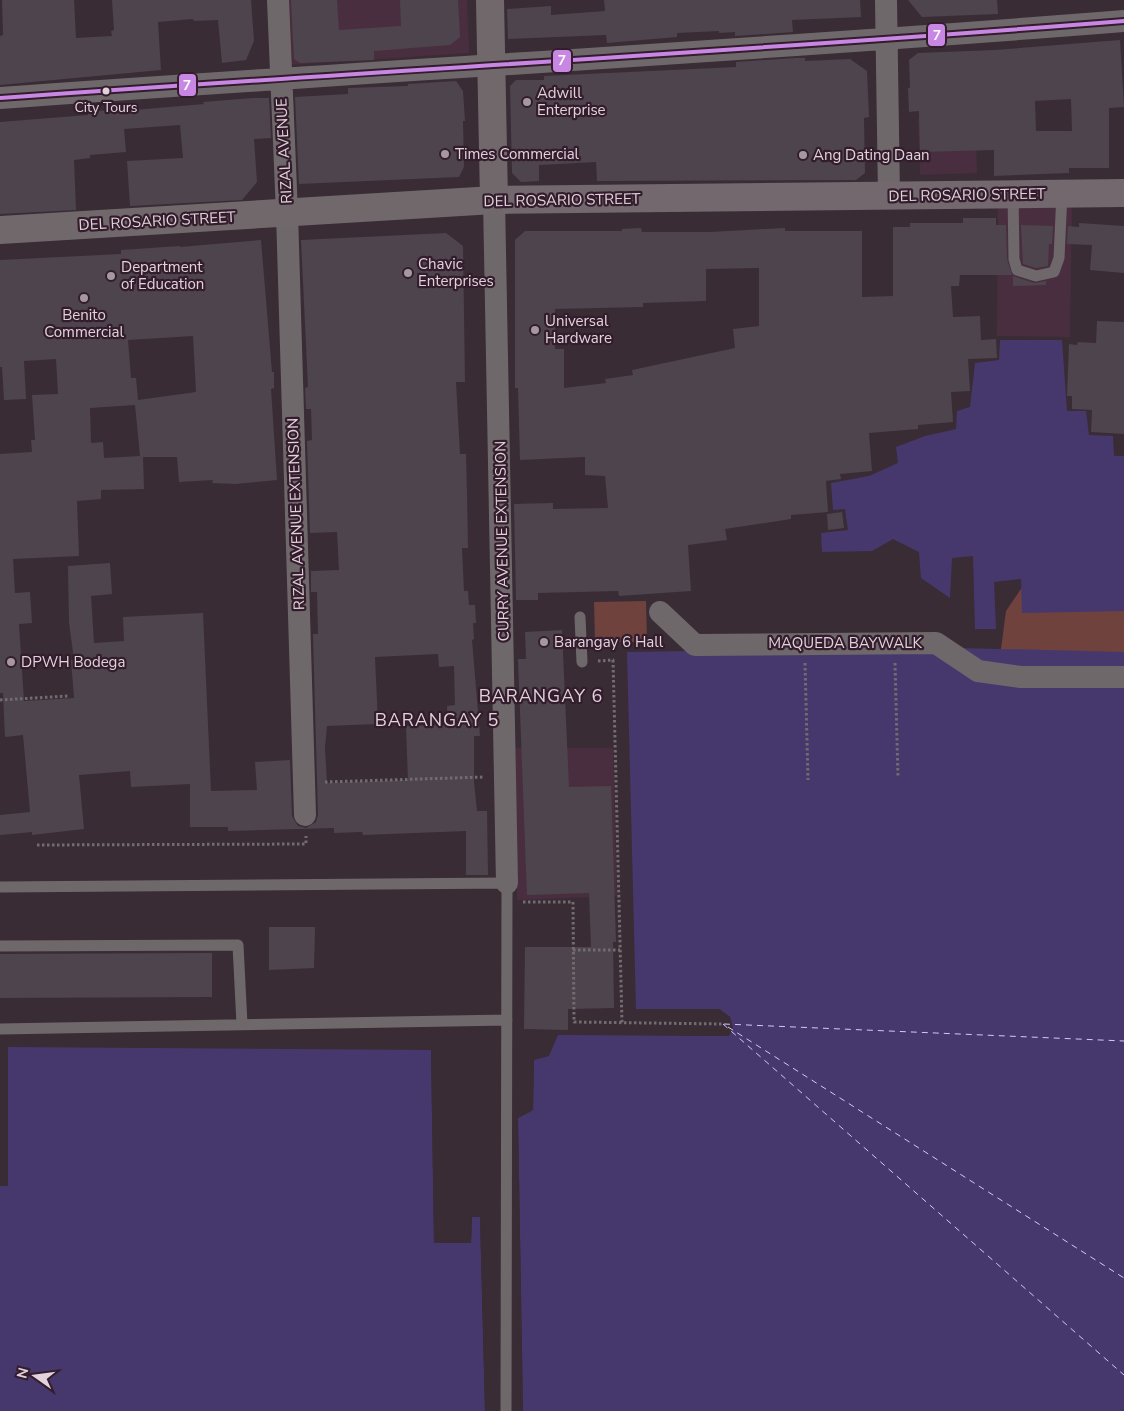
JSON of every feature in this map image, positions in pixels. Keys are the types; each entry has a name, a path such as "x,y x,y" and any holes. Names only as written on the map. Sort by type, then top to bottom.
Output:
{"main road":[{"path":"490,0 494,200"},
{"name":"DEL ROSARIO STREET","path":"0,230 494,200"}],"street":[{"name":"RIZAL AVENUE","path":"278,0 287,213"},
{"path":"886,0 888,196"},
{"path":"0,98 492,64 886,40 1124,21"},
{"name":"DEL ROSARIO STREET","path":"494,200 1124,192"},
{"name":"CURRY AVENUE EXTENSION","path":"494,200 507,777 507,893"},
{"name":"RIZAL AVENUE EXTENSION","path":"287,213 306,825"},
{"name":"MAQUEDA BAYWALK","path":"660,612 695,645 936,642 978,671 1021,677 1124,677"}],"lane":[{"path":"1013,194 1014,260 1017,270 1036,276 1054,272 1059,258 1062,193"},
{"path":"580,618 582,662"},
{"path":"0,887 507,893 506,1411"},
{"path":"0,946 238,945 242,1024"},
{"path":"0,1029 507,1020"}],"path":[{"path":"804,654 808,780"},
{"path":"582,662 613,660 622,1023"},
{"path":"895,661 898,778"},
{"path":"0,700 68,696"},
{"path":"304,783 507,777"},
{"path":"37,845 306,844 306,825"},
{"path":"507,893 573,902 574,1022 723,1024"},
{"path":"573,950 620,950"}],"shaded area":[{"path":"285,0 467,0 469,53 288,65"},
{"path":"975,116 977,173 920,175 918,118"},
{"path":"998,199 1072,200 1070,337 997,336"},
{"path":"1000,340 1062,340 1067,411 1086,411 1089,435 1113,436 1114,456 1124,456 1124,611 1022,613 1021,579 994,582 996,629 975,629 973,556 952,558 950,598 921,578 919,552 893,539 872,551 822,552 821,533 848,530 845,509 833,510 831,483 869,476 898,463 896,447 925,436 956,429 957,411 970,407 975,363 999,360"},
{"path":"1124,485 1124,666 999,664 1006,611 1067,521"},
{"path":"646,601 647,642 595,642 594,602"},
{"path":"919,647 1124,652 1124,1411 523,1411 518,1118 533,1110 534,1060 549,1056 558,1035 728,1036 733,1029 730,1017 719,1009 636,1009 627,652"},
{"path":"515,748 613,748 617,896 517,900"},
{"path":"8,1047 431,1050 434,1243 471,1243 472,1216 480,1217 485,1411 0,1411 0,1186 8,1185"}],"pier":[{"path":"636,1009 719,1009 730,1017 733,1029 729,1036 635,1035 635,1033 727,1033 730,1029 728,1018 718,1011 636,1011"},
{"path":"6,1047 8,1047 8,1186 0,1186 0,1183 6,1183"},
{"path":"431,1050 434,1050 437,1241 469,1240 470,1215 481,1214 483,1216 487,1411 485,1411 480,1217 472,1217 471,1243 434,1243"},
{"path":"534,1057 533,1110 518,1118 523,1411 521,1411 516,1118 531,1109 531,1060"}],"building":[{"path":"2,0 74,0 76,38 112,36 111,31 114,30 112,0 251,0 254,41 246,60 222,63 218,20 194,21 193,19 158,22 161,70 0,85 0,36 3,35"},
{"path":"291,0 337,0 339,30 401,26 400,0 458,0 460,37 450,45 374,51 374,60 300,63 294,59"},
{"path":"604,0 860,0 861,17 792,20 793,32 735,36 735,32 719,33 719,31 677,33 677,37 607,43 606,35 508,39 507,9 551,6 551,15 605,11"},
{"path":"908,0 997,0 998,14 922,17"},
{"path":"1120,40 1124,107 1109,108 1109,168 1069,168 1069,173 994,176 994,150 920,152 919,111 909,112 909,60 918,53 995,50","holes":["1071,99 1072,131 1036,131 1035,101"]},
{"path":"805,58 805,61 850,59 867,71 869,117 864,118 865,173 856,180 597,181 596,162 539,165 539,181 521,182 512,173 510,86 516,80 544,80 544,76 736,67 736,62"},
{"path":"456,81 463,91 465,121 463,121 464,167 459,177 299,184 295,97 348,94 348,88 408,86 408,84"},
{"path":"269,98 271,138 254,139 257,182 242,200 130,206 127,161 183,158 180,125 124,129 126,152 90,155 90,158 74,160 76,210 0,214 0,122 88,115 88,112 122,109 122,111"},
{"path":"963,218 996,218 996,225 1006,225 1007,259 1012,275 960,275 959,286 951,286 953,317 980,316 981,340 996,339 997,358 968,359 970,391 951,392 953,422 918,425 918,429 869,433 872,471 840,474 841,479 826,481 828,512 791,515 791,519 725,529 727,540 688,545 691,591 619,596 618,591 538,593 538,600 516,600 514,504 553,503 553,509 608,508 605,476 585,475 585,457 520,460 518,388 515,388 515,240 525,231 622,231 622,229 641,228 642,232 710,232 785,228 785,231 862,231 862,297 893,296 893,227 910,227 910,223 963,223","holes":["759,268 759,326 733,329 735,348 632,370 633,375 605,379 606,383 564,388 564,349 555,349 555,309 643,307 643,303 706,301 706,269"]},
{"path":"1079,223 1124,226 1124,273 1090,270 1092,245 1067,244 1068,226 1079,227"},
{"path":"1021,225 1053,226 1052,244 1049,244 1048,266 1036,268 1023,264"},
{"path":"446,233 463,246 465,382 456,382 460,454 466,454 468,548 462,548 464,591 468,591 469,605 475,605 476,623 473,623 474,639 472,640 480,736 474,736 474,782 477,811 487,811 488,875 466,875 466,831 363,835 362,832 334,833 334,828 228,831 228,827 190,827 190,784 131,787 130,771 79,775 84,829 32,835 32,832 0,835 0,815 30,812 23,735 5,737 3,693 0,693 0,454 32,452 31,440 35,440 32,395 58,394 56,359 24,361 26,399 4,400 2,367 0,367 0,260 121,254 121,250 261,240 272,372 274,372 274,388 271,389 277,480 236,484 212,483 213,480 179,482 177,457 143,457 144,489 101,490 101,499 77,501 79,556 13,559 15,593 30,592 32,623 19,624 24,701 74,698 71,660 74,660 69,622 68,566 110,563 112,594 91,596 94,643 124,641 123,617 203,613 211,791 257,790 255,762 290,760 292,816 298,826 306,828 316,822 318,815 313,634 318,634 317,592 311,592 311,571 339,570 337,532 310,533 307,441 312,440 311,409 306,409 305,388 308,387 301,240","holes":["193,336 196,392 138,400 136,378 131,378 128,340","135,405 140,456 104,458 103,442 91,443 90,408","438,654 439,667 454,666 455,705 447,706 448,725 406,726 408,780 327,783 325,748 327,726 378,724 375,657"]},
{"path":"1013,276 1034,283 1046,281 1046,285 1013,286"},
{"path":"1097,321 1124,322 1124,434 1091,432 1092,410 1072,409 1072,396 1067,396 1069,344 1077,345 1078,342 1096,343"},
{"path":"842,512 844,528 828,530 827,514"},
{"path":"562,630 569,787 611,786 616,942 613,942 614,1008 568,1009 568,1030 524,1029 525,947 591,947 589,893 527,895 518,659 526,659 525,632"},
{"path":"269,927 315,927 314,968 269,970"},
{"path":"212,953 212,997 0,998 0,954"}],"ferry route":[{"path":"723,1024 1124,1375"},
{"path":"724,1024 1124,1041"},
{"path":"728,1027 1124,1278"}],"transit line":[{"name":"7","path":"0,98 843,42 1124,21"}],"place":[{"name":"City Tours","path":"106,91"},
{"name":"Adwill Enterprise","path":"527,102"},
{"name":"Times Commercial","path":"445,154"},
{"name":"Ang Dating Daan","path":"803,155"},
{"name":"Chavic Enterprises","path":"408,273"},
{"name":"Department of Education","path":"111,276"},
{"name":"Benito Commercial","path":"84,298"},
{"name":"Universal Hardware","path":"535,330"},
{"name":"Barangay 6 Hall","path":"544,642"},
{"name":"DPWH Bodega","path":"11,662"}],"district":[{"name":"BARANGAY 6","path":"541,696"},
{"name":"BARANGAY 5","path":"437,720"}]}
